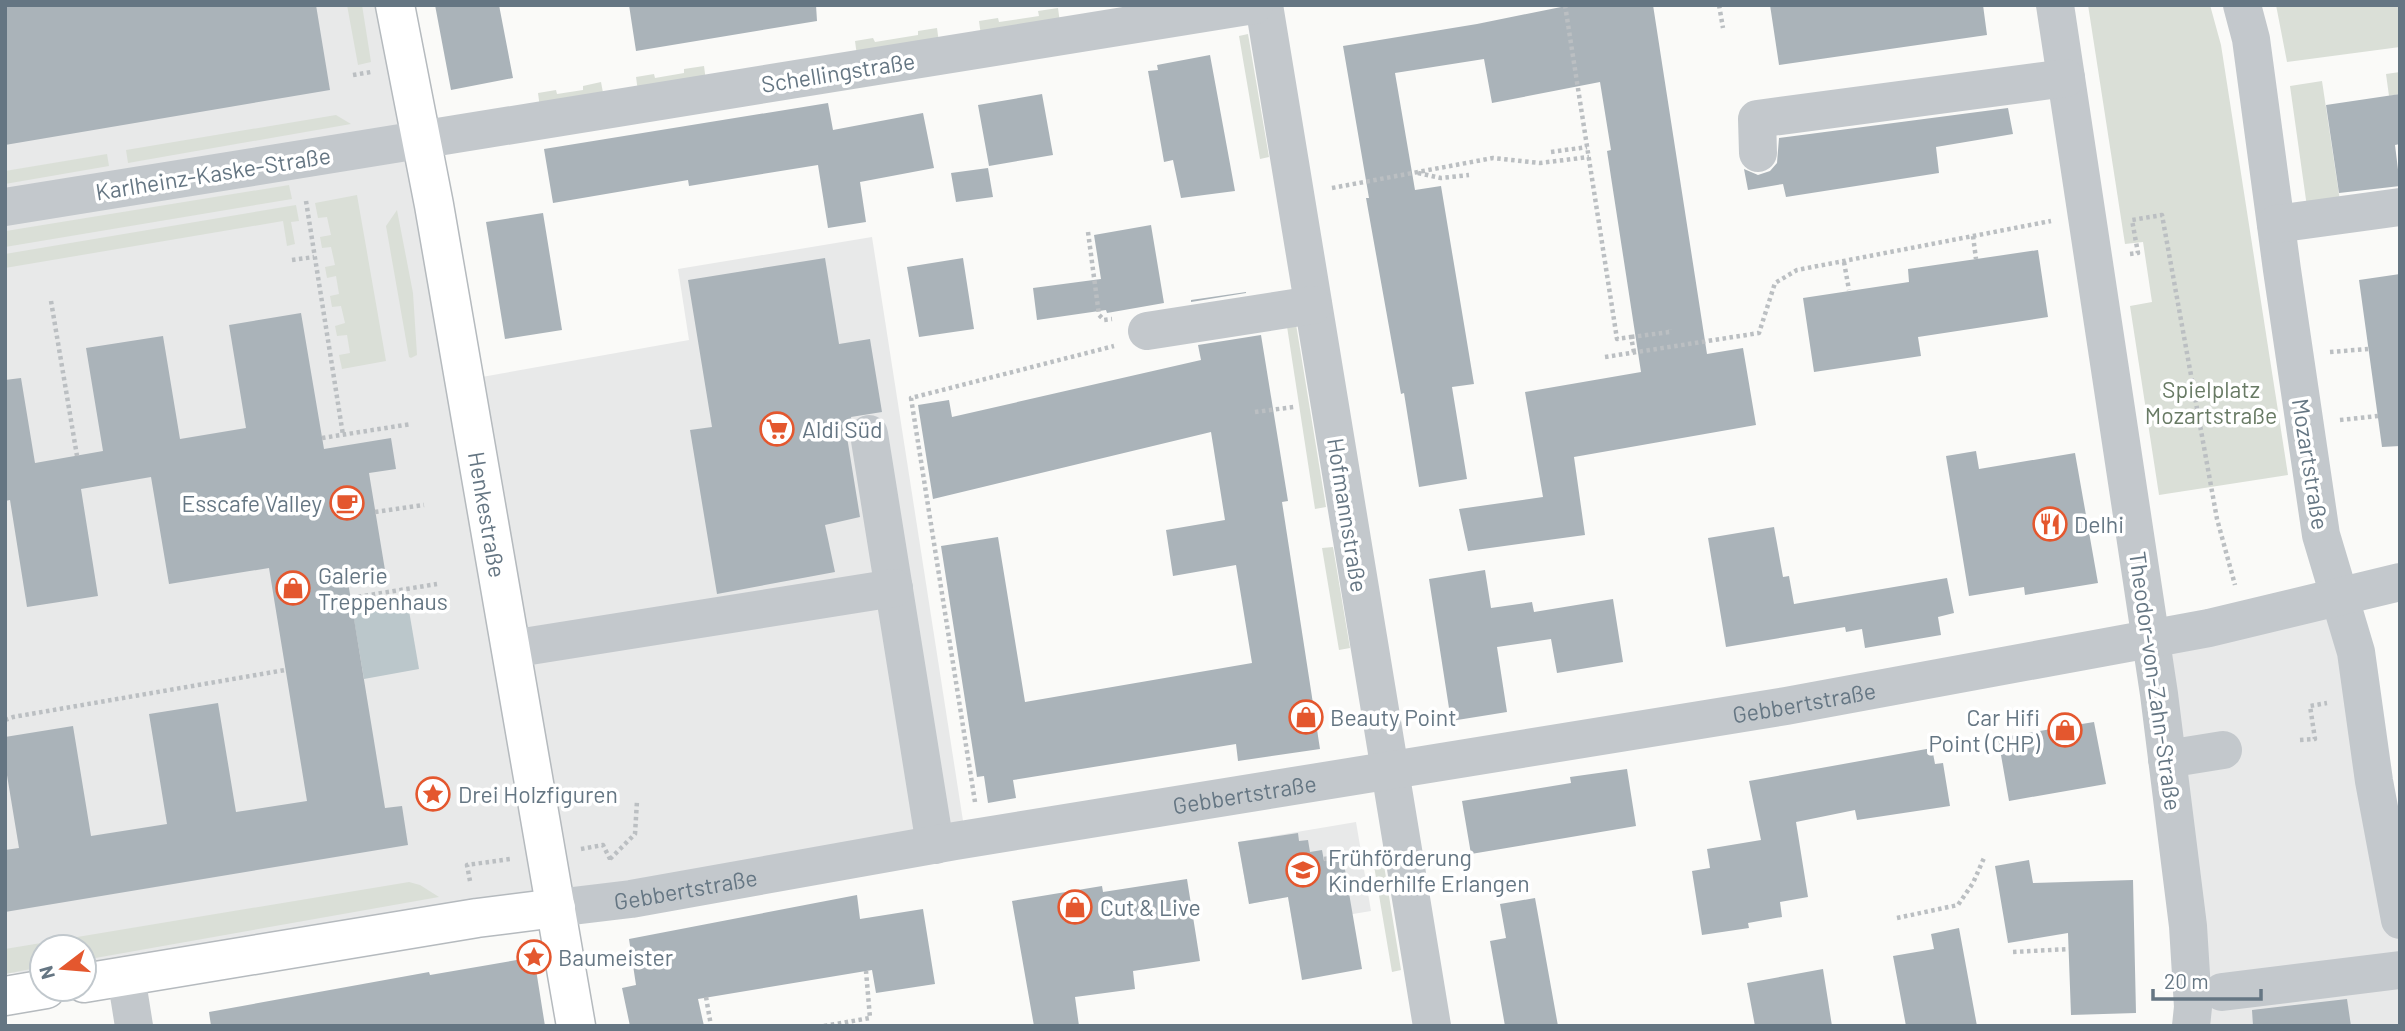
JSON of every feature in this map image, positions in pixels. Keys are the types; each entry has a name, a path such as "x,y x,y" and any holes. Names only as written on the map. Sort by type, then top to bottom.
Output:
{"main road":[{"name":"Henkestraße","path":"395,5 422,139 576,1026"},
{"name":"Gebbertstraße","path":"98,981 477,918 556,908"},
{"path":"5,996 28,992"}],"street":[{"name":"Schellingstraße","path":"422,139 1254,5"},
{"name":"Hofmannstraße","path":"1264,5 1432,1026"},
{"name":"Theodor-von-Zahn-Straße","path":"2055,5 2151,637 2188,926 2193,1007 2191,1026"},
{"name":"Mozartstraße","path":"2242,5 2251,39 2321,535 2356,652 2374,781 2400,920"},
{"path":"1758,153 1757,119 2066,78"},
{"name":"Karlheinz-Kaske-Straße","path":"5,207 422,139"},
{"path":"2276,224 2400,207"},
{"path":"1147,331 1313,305"},
{"path":"869,434 934,845"},
{"name":"Gebbertstraße","path":"556,908 1786,706 2244,620 2400,582"},
{"path":"511,649 894,588"},
{"path":"2167,759 2223,750"},
{"path":"2222,992 2400,970"},
{"path":"126,976 134,1026"}],"path":[{"path":"1565,5 1617,339 1671,332 1670,329"},
{"path":"1719,5 1723,28"},
{"path":"1551,152 1587,147"},
{"path":"1331,188 1493,158 1540,163 1589,158"},
{"path":"1415,173 1441,178 1469,175"},
{"path":"306,201 343,435"},
{"path":"1605,357 1759,333 1775,283 1797,271 2086,214"},
{"path":"2093,262 2138,253 2132,220 2162,215 2217,519 2244,620"},
{"path":"1973,236 1976,259"},
{"path":"292,260 314,257"},
{"path":"1844,262 1849,290"},
{"path":"51,301 76,456"},
{"path":"976,811 911,398 1145,338 1147,331"},
{"path":"1631,337 1634,352"},
{"path":"1255,411 1295,407"},
{"path":"322,438 411,424"},
{"path":"375,512 424,505"},
{"path":"351,598 437,584"},
{"path":"5,720 26,714 285,670"},
{"path":"2300,740 2315,739 2309,706"},
{"path":"595,903 610,859 635,834 637,801"},
{"path":"1324,859 1368,853"},
{"path":"1898,918 1958,905 1973,883 1984,858"},
{"path":"2013,952 2069,950"},
{"path":"824,1026 870,1018 866,971"},
{"path":"706,997 711,1026"}],"shaded area":[{"path":"5,5 402,5 465,380 689,340 678,269 872,237 966,840 98,962 98,933 28,933 28,972 5,974"},
{"path":"2346,602 2400,921 2400,1026 2195,1026 2156,640"},
{"path":"408,605 419,669 364,679 353,614"},
{"name":"Frühförderung Kinderhilfe Erlangen","path":"1356,822 1371,911 1293,924 1288,897 1249,904 1238,842"}],"green space":[{"path":"347,5 362,5 371,62 358,65"},
{"name":"Spielplatz Mozartstraße","path":"2088,5 2210,5 2221,45 2288,475 2159,495 2130,306 2152,302 2143,242 2125,244"},
{"path":"2276,5 2400,5 2400,47 2287,62"},
{"path":"1058,8 1060,23 981,36 979,21 998,18 999,22 1039,16 1038,11"},
{"path":"937,28 939,43 857,56 855,41 873,38 875,42 918,35 918,31"},
{"path":"1248,34 1269,157 1260,159 1239,36"},
{"path":"704,66 706,81 638,92 636,77 654,74 655,78"},
{"path":"2400,72 2400,94 2389,96 2386,74"},
{"path":"2322,81 2340,201 2307,207 2290,86"},
{"path":"601,82 604,98 540,108 538,93 556,90 557,94 583,90 583,86"},
{"path":"336,115 351,124 128,163 126,150"},
{"path":"107,154 109,166 5,184 5,171"},
{"path":"289,185 292,199 5,247 6,231"},
{"path":"357,195 386,361 342,369 339,355 350,353 347,335 337,336 335,326 345,323 341,306 332,307 330,296 339,294 336,276 327,278 325,267 335,265 331,247 322,248 320,237 331,235 327,217 318,218 315,203"},
{"path":"296,205 299,221 291,222 295,244 287,246 283,221 5,268 5,254"},
{"path":"397,210 413,293 417,355 411,358 386,226"},
{"path":"1295,318 1326,507 1315,509 1286,320"},
{"path":"1333,547 1350,648 1339,650 1322,548"},
{"path":"1382,853 1401,970 1392,972 1372,854"},
{"path":"409,882 420,885 439,897 98,958 98,934"},
{"path":"28,945 28,970 5,974 5,949"}],"building":[{"path":"5,5 316,5 330,90 5,145"},
{"path":"435,5 499,5 513,78 451,90"},
{"path":"629,5 816,5 817,21 636,51"},
{"path":"1571,5 1653,5 1707,354 1743,348 1756,425 1574,457 1585,535 1468,551 1459,509 1543,497 1525,392 1641,372 1607,151 1611,150 1600,82 1492,103 1484,59 1395,73 1415,190 1441,186 1474,384 1452,387 1467,479 1419,487 1404,393 1401,394 1366,198 1369,198 1343,46"},
{"path":"1770,5 1983,5 1987,35 1779,65"},
{"path":"1210,55 1235,191 1181,198 1173,160 1164,162 1148,71 1158,70 1157,65"},
{"path":"1042,94 1053,155 989,166 978,105"},
{"path":"2400,94 2400,144 2395,145 2400,186 2339,193 2326,105"},
{"path":"828,103 833,130 923,113 934,168 860,182 866,222 828,228 818,165 689,186 688,180 553,203 544,149"},
{"path":"2008,108 2013,134 1936,147 1939,173 1786,197 1783,184 1748,190 1744,169 1758,175 1770,171 1777,163 1779,138"},
{"path":"988,168 993,197 956,202 951,173"},
{"path":"543,213 562,330 505,339 486,222"},
{"path":"1151,225 1164,303 1107,313 1106,310 1037,320 1033,288 1101,279 1094,235"},
{"path":"2038,250 2048,317 1918,337 1921,356 1814,372 1803,298 1909,282 1908,269"},
{"name":"Aldi Süd","path":"825,258 839,344 870,339 882,412 851,417 852,422 848,427 847,437 860,517 825,525 835,572 717,594 690,430 712,427 688,280"},
{"path":"963,258 974,329 919,337 907,267"},
{"path":"2400,274 2400,446 2382,447 2359,280"},
{"path":"1246,293 1191,302 1191,300"},
{"path":"301,313 324,449 391,438 396,469 369,473 385,570 347,576 385,808 402,806 408,845 5,912 5,850 19,848 5,763 5,737 73,726 91,836 167,824 149,714 218,703 236,812 307,801 269,568 169,584 151,477 81,489 98,596 27,607 10,500 5,501 5,380 21,378 35,463 103,451 86,348 163,336 180,439 246,428 229,325"},
{"path":"1261,335 1288,501 1282,502 1320,749 1238,761 1236,744 1013,780 1016,798 988,803 984,776 977,777 941,546 998,537 1025,702 1252,663 1236,565 1173,576 1166,530 1225,520 1211,432 933,499 918,405 949,400 952,417 1201,360 1198,345"},
{"path":"1976,451 1979,469 2075,453 2098,583 2025,595 2024,587 1969,596 1946,456"},
{"path":"1774,527 1783,577 1789,576 1794,604 1947,578 1954,613 1938,617 1941,635 1865,648 1862,629 1846,632 1845,627 1726,647 1708,538"},
{"path":"1485,570 1491,608 1532,602 1534,612 1613,599 1623,662 1557,673 1551,639 1497,647 1507,712 1451,721 1429,579"},
{"path":"2094,722 2106,784 2009,801 1998,738"},
{"path":"1932,748 1935,764 1943,763 1950,806 1857,820 1855,810 1796,822 1808,897 1780,902 1782,917 1748,923 1749,928 1702,935 1692,871 1710,868 1707,849 1761,840 1749,781"},
{"path":"1627,769 1636,826 1471,854 1462,801 1571,783 1570,777"},
{"name":"Frühförderung Kinderhilfe Erlangen","path":"1298,833 1299,841 1308,840 1310,852 1322,850 1324,861 1343,858 1362,969 1302,980 1288,897 1249,904 1238,842"},
{"path":"2029,860 2033,883 2133,880 2136,1013 2071,1015 2068,933 2008,943 1995,866"},
{"path":"1187,879 1200,961 1133,971 1135,989 1075,997 1079,1026 1034,1026 1012,901 1102,886 1103,892"},
{"path":"857,895 860,919 923,909 935,984 876,993 872,970 698,999 704,1026 630,1026 622,988 636,985 629,939"},
{"path":"1535,898 1558,1026 1505,1026 1490,941 1506,938 1500,904"},
{"path":"1959,928 1977,1026 1906,1026 1893,956 1934,949 1931,934"},
{"path":"534,957 545,1026 211,1026 209,1012 429,972 430,975"},
{"path":"1823,969 1832,1026 1755,1026 1747,983"},
{"path":"2347,999 2351,1026 2253,1026 2252,1010"}],"place":[{"name":"Aldi Süd","path":"777,429"},
{"name":"Esscafe Valley","path":"347,503"},
{"name":"Delhi","path":"2050,524"},
{"name":"Galerie Treppenhaus","path":"293,588"},
{"name":"Beauty Point","path":"1306,717"},
{"name":"Car Hifi Point (CHP)","path":"2065,730"},
{"name":"Drei Holzfiguren","path":"433,794"},
{"name":"Frühförderung Kinderhilfe Erlangen","path":"1303,870"},
{"name":"Cut & Live","path":"1075,907"},
{"name":"Baumeister","path":"534,957"}]}
